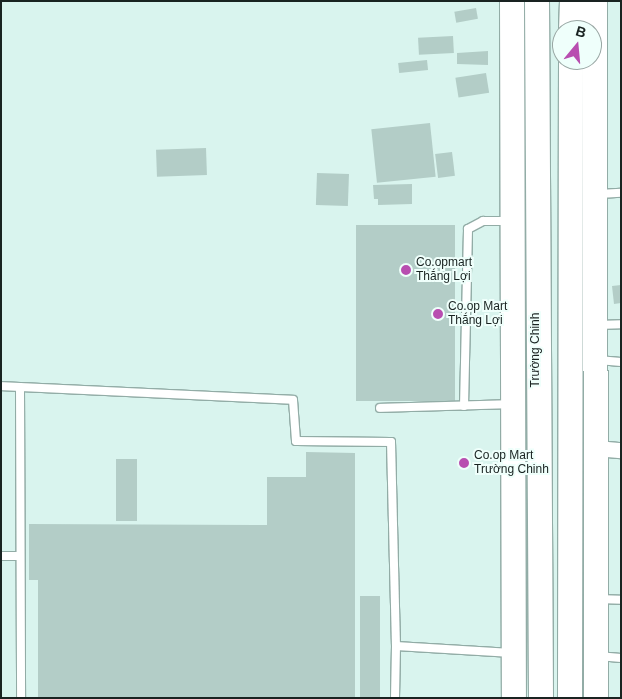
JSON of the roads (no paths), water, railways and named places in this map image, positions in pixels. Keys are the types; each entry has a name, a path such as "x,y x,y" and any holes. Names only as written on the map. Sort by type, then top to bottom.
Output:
{"main road":[{"name":"Trường Chinh","path":"512,1 514,698"},
{"name":"Trường Chinh","path":"538,1 536,223 540,698"},
{"path":"571,20 572,1"},
{"path":"595,1 597,194 596,698"},
{"path":"570,698 571,70"},
{"path":"513,222 596,226"}],"street":[{"path":"596,448 621,450"}],"lane":[{"path":"597,194 621,193"},
{"path":"464,406 468,229 482,221 513,222"},
{"path":"596,325 621,324"},
{"path":"596,360 621,362"},
{"path":"1,386 292,400 296,441 391,442 396,646 395,698"},
{"path":"20,387 18,556 21,698"},
{"path":"380,408 513,404"},
{"path":"1,556 18,556"},
{"path":"596,599 621,600"},
{"path":"396,646 514,654"},
{"path":"596,656 621,658"}],"place":[{"name":"Co.opmart Thắng Lợi","path":"406,270"},
{"name":"Co.op Mart Thắng Lợi","path":"438,314"},
{"name":"Co.op Mart Trường Chinh","path":"464,463"}]}
